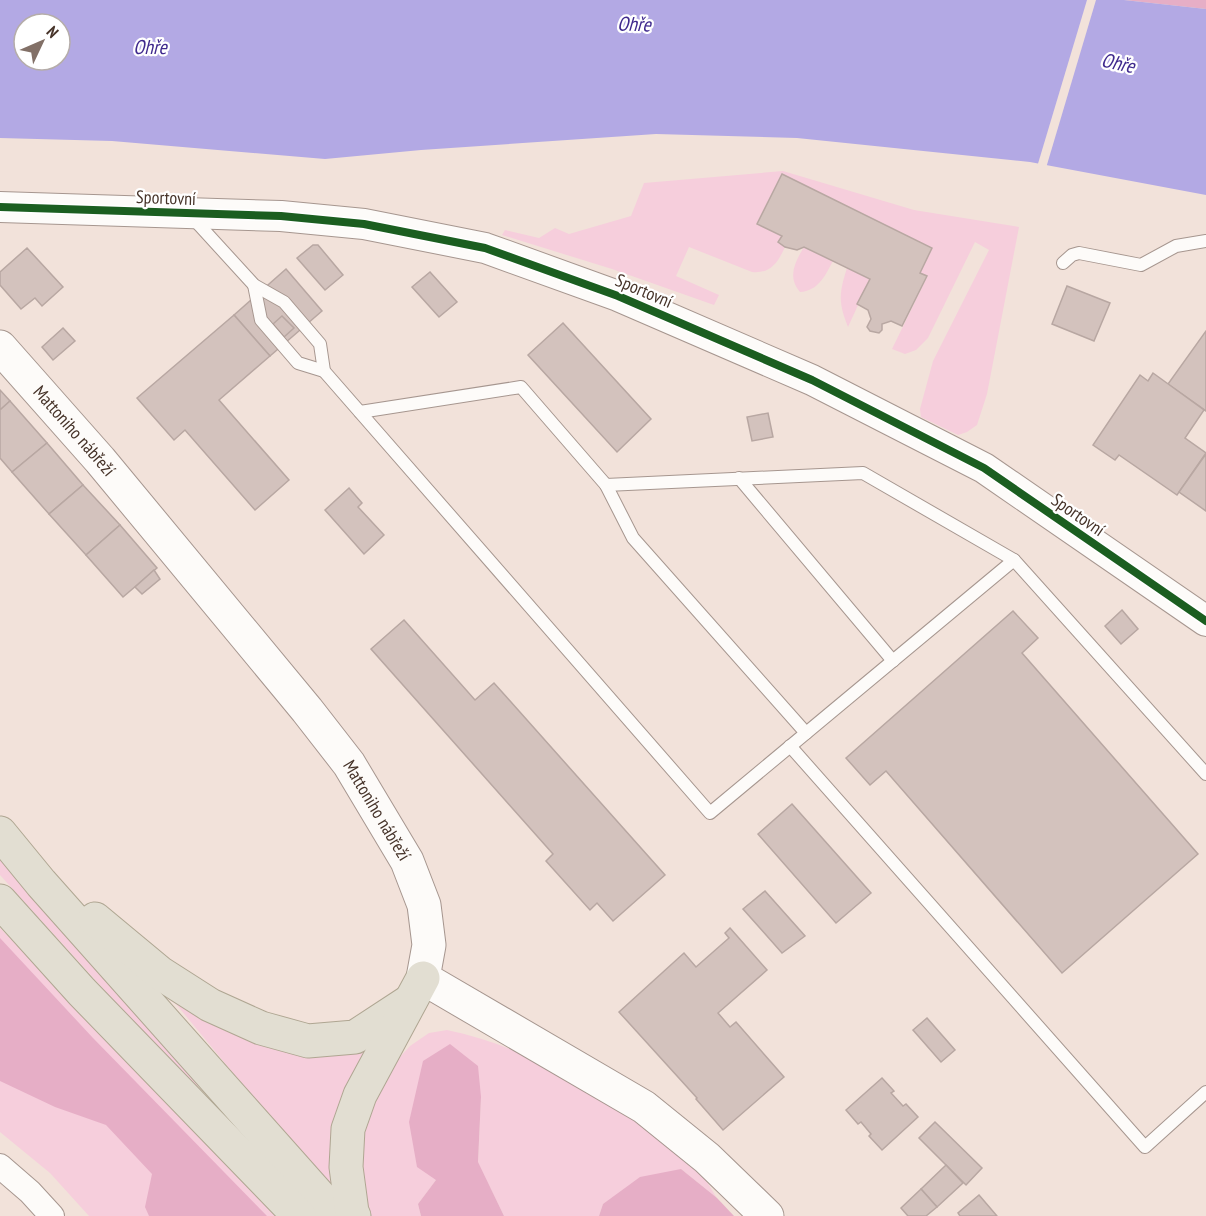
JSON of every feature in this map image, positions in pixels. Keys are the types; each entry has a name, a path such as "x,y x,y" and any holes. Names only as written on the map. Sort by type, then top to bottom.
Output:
{"highway":[{"path":"0,833 41,883 337,1216"},
{"path":"41,883 101,924 160,973 210,1005 261,1028 309,1041 355,1037 417,989"},
{"path":"0,902 82,992 299,1216"},
{"path":"354,1216 346,1167 348,1129 360,1095 417,989"}],"main road":[{"name":"Mattoniho nábřeží","path":"0,347 107,469 308,710 349,764 407,861 424,904 429,945 417,989"},
{"path":"417,989 644,1107 707,1158 767,1216"}],"street":[{"name":"Sportovní","path":"0,207 281,216 364,224 485,248 618,296 812,380 984,468 1206,621"},
{"path":"0,1166 30,1192 52,1216"}],"lane":[{"path":"188,213 254,285 284,302 320,344 324,371"},
{"path":"1063,263 1072,255 1079,253 1141,265 1176,246 1206,241"},
{"path":"254,285 261,320 298,363 324,371 710,813 1014,560"},
{"path":"360,412 521,387 606,484 633,538 806,733"},
{"path":"606,484 863,472 1014,560 1206,774"},
{"path":"739,478 893,661"},
{"path":"790,746 1145,1147 1206,1092"}],"shaded area":[{"path":"1124,0 1206,0 1206,9"},
{"path":"783,171 914,210 1019,227 987,394 977,425 958,435 921,417 920,409 933,361 989,250 975,242 928,338 916,350 905,354 892,349 927,277 920,273 932,248 782,174 757,224 782,236 778,242 785,247 773,266 764,271 752,272 689,247 676,276 719,295 714,305 612,269 502,235 505,230 539,238 555,228 569,234 631,216 644,183"},
{"path":"804,247 833,261 816,286 800,292 793,275 795,264"},
{"path":"847,268 870,279 848,327 842,311 841,298"},
{"path":"0,859 198,1083 197,1092 0,875"},
{"path":"0,928 279,1216 89,1216 50,1173 0,1132"},
{"path":"0,938 93,1038 267,1216 149,1216 145,1207 152,1174 106,1125 55,1107 0,1081"},
{"path":"178,1001 310,1057 333,1056 369,1045 336,1183 329,1189 176,1004"},
{"path":"447,1030 476,1037 532,1058 584,1086 687,1159 702,1174 717,1198 681,1169 603,1204 599,1216 504,1216 478,1163 481,1097 436,1180 418,1204 421,1216 369,1216 361,1187 362,1130 390,1068 410,1046 429,1033"},
{"path":"450,1044 478,1066 481,1097 478,1162 504,1216 421,1216 418,1204 436,1180 417,1167 409,1122 423,1061"},
{"path":"681,1169 717,1198 734,1216 599,1216 603,1204 640,1177"}],"water":[{"name":"Ohře","path":"0,0 1124,0 1206,9 1206,195 1030,162 797,138 656,134 325,159 112,141 0,138"}],"pier":[{"path":"1087,0 1096,0 1046,168 1037,167"}],"building":[{"path":"782,174 932,248 920,273 927,276 902,326 891,321 882,324 882,330 879,333 870,331 867,327 871,319 868,310 857,304 870,279 804,247 797,250 785,247 778,242 782,236 757,224"},
{"path":"313,245 318,245 343,275 325,290 297,258"},
{"path":"27,248 63,287 42,306 35,298 21,309 0,285 0,272"},
{"path":"286,269 322,311 270,356 234,315"},
{"path":"430,272 457,302 439,317 412,287"},
{"path":"1067,286 1110,303 1094,341 1052,324"},
{"path":"234,315 270,356 219,400 289,480 255,510 185,430 174,440 137,398"},
{"path":"282,316 294,328 284,337 273,324"},
{"path":"563,323 651,419 617,452 528,355"},
{"path":"63,328 75,341 53,360 42,347"},
{"path":"1206,331 1206,411 1168,384"},
{"path":"1153,373 1204,410 1185,438 1206,453 1177,495 1119,455 1115,460 1093,445 1140,375 1148,381"},
{"path":"0,390 10,401 0,410"},
{"path":"10,401 47,443 12,472 0,458 0,410"},
{"path":"768,413 773,437 752,441 747,417"},
{"path":"47,443 83,485 49,514 12,472"},
{"path":"1206,454 1206,511 1179,492"},
{"path":"83,485 120,525 86,555 49,514"},
{"path":"349,488 362,503 358,507 384,535 364,554 325,510"},
{"path":"120,525 157,568 123,597 86,555"},
{"path":"154,570 160,579 142,594 135,587"},
{"path":"1122,610 1138,629 1121,644 1105,626"},
{"path":"1013,611 1038,638 1022,653 1198,854 1062,973 886,771 870,785 846,758"},
{"path":"404,620 475,700 494,683 665,875 613,921 597,903 590,910 546,861 553,854 371,649"},
{"path":"792,804 871,893 836,923 758,834"},
{"path":"765,891 805,936 782,953 743,909"},
{"path":"730,928 767,970 718,1013 730,1027 736,1022 784,1077 723,1130 619,1012 684,953 696,967 729,938 725,933"},
{"path":"927,1018 955,1050 941,1062 913,1030"},
{"path":"882,1078 894,1091 891,1093 903,1106 906,1104 918,1117 882,1150 869,1136 871,1134 861,1122 858,1124 846,1110"},
{"path":"935,1122 982,1168 966,1185 919,1138"},
{"path":"946,1165 963,1183 937,1207 921,1189"},
{"path":"921,1189 937,1207 926,1216 908,1216 901,1208"},
{"path":"979,1195 997,1216 960,1216 958,1213"}],"cycle path":[{"path":"0,207 281,216 364,224 485,248 618,296 812,380 984,468 1206,621"}]}
